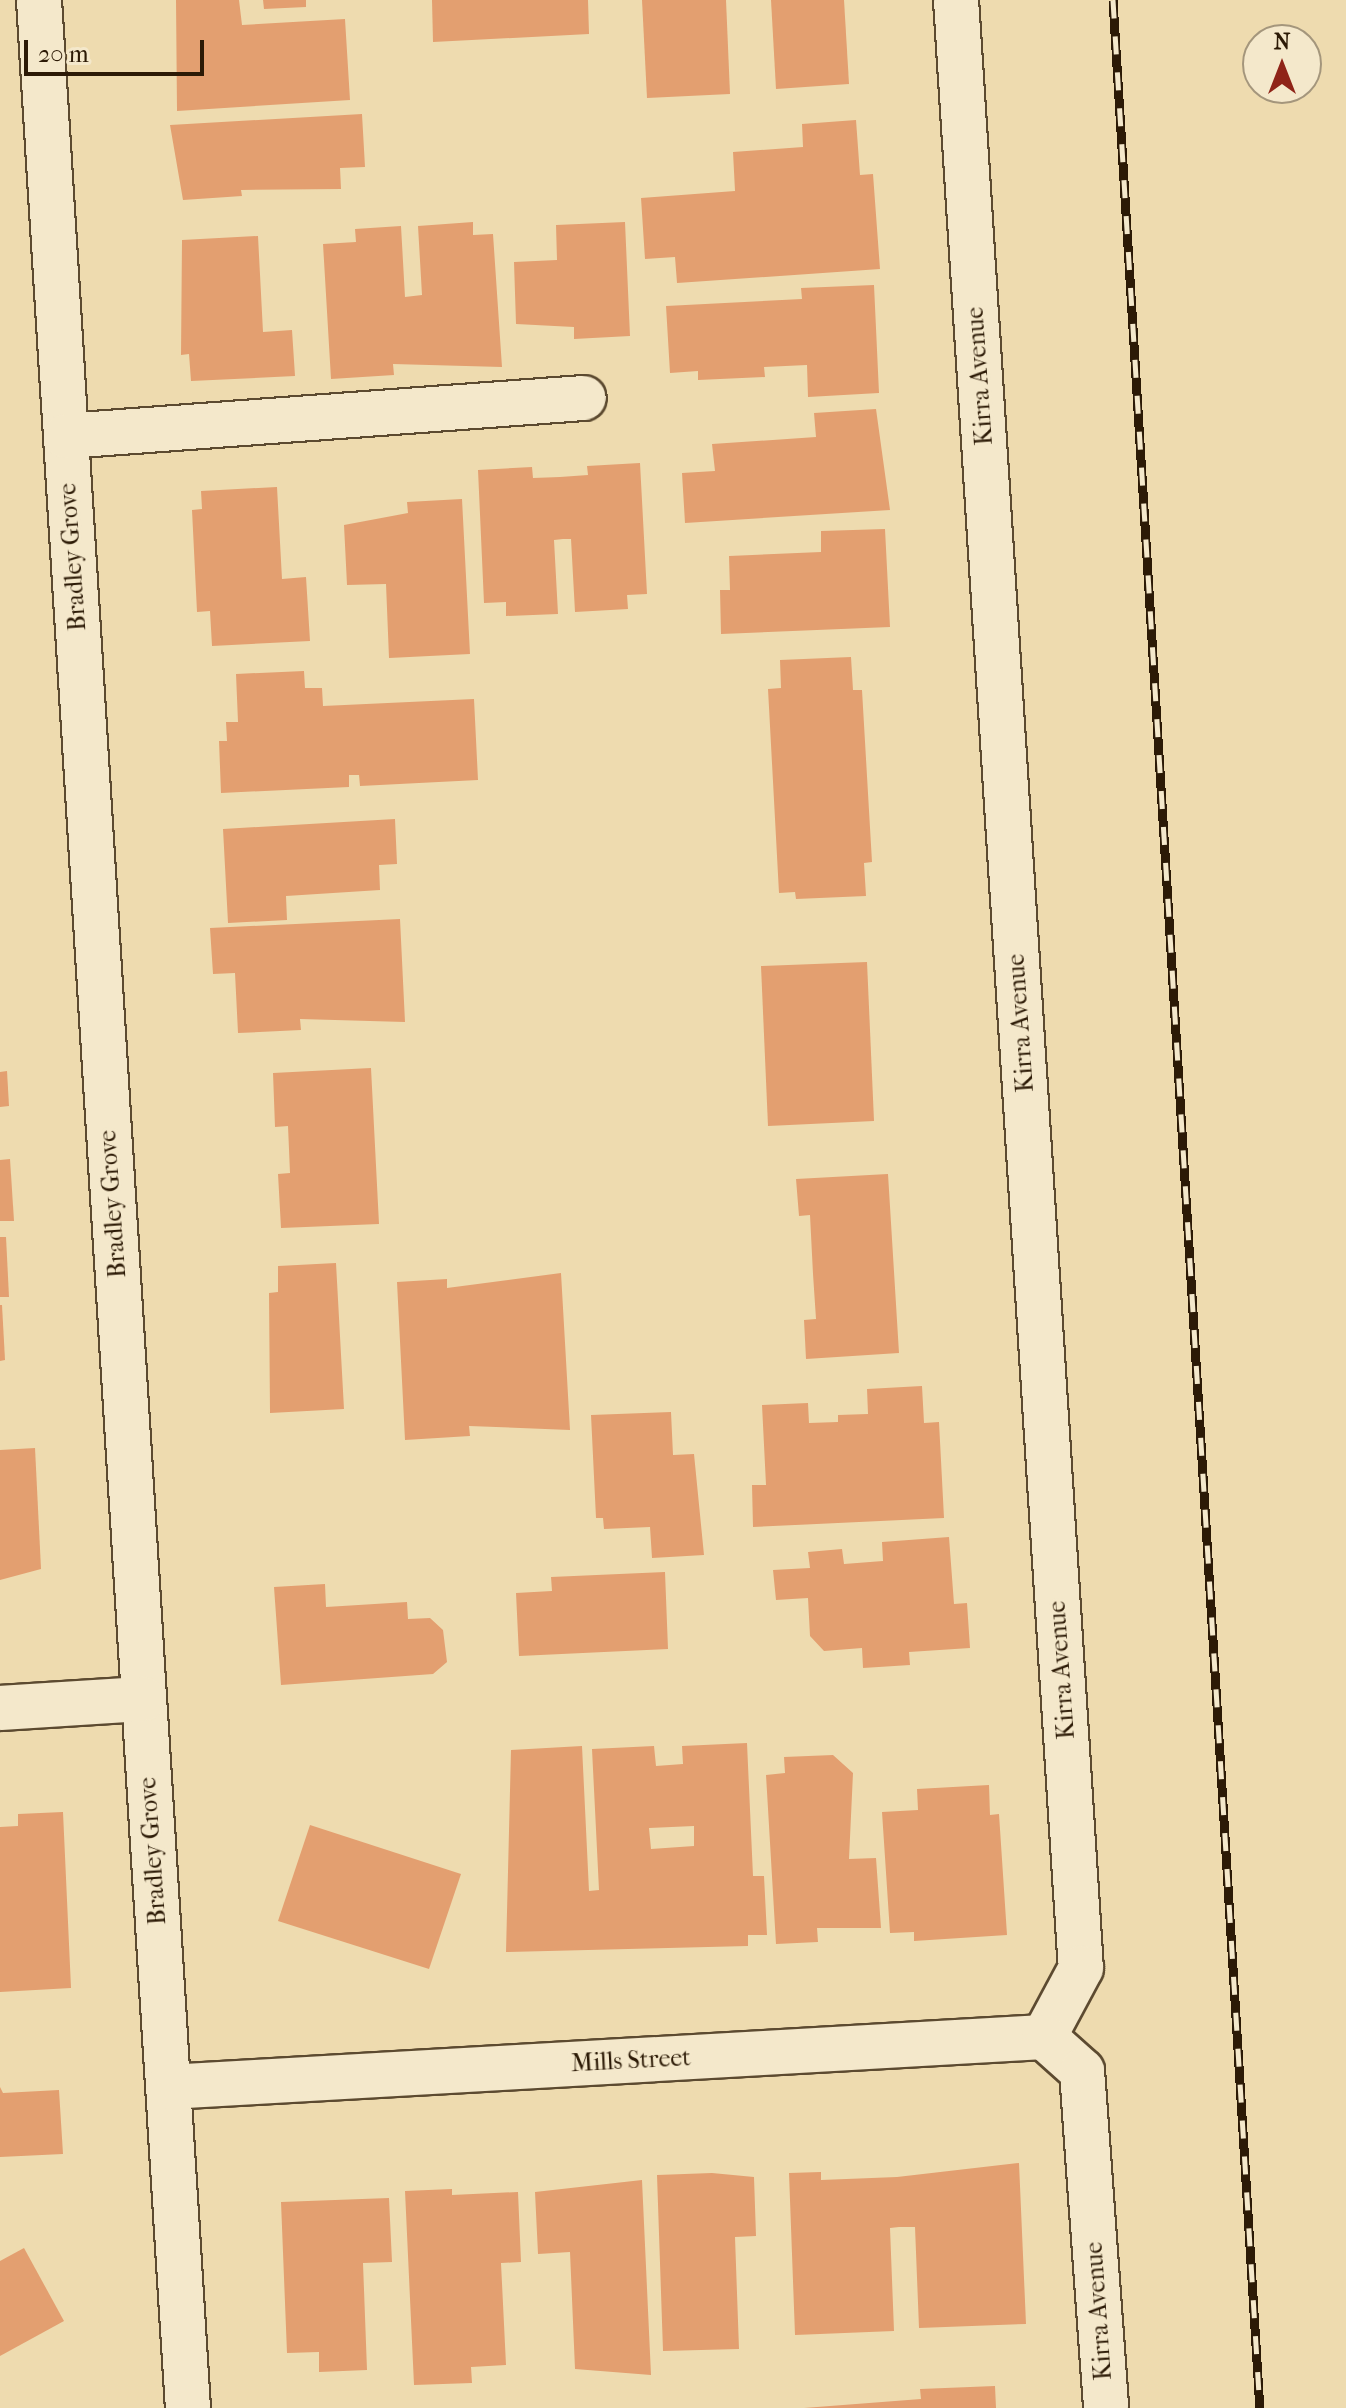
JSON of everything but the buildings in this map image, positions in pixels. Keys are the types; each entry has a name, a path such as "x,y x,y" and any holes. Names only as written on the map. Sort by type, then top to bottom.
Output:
{"street":[{"name":"Bradley Grove","path":"39,0 188,2408"},
{"name":"Kirra Avenue","path":"956,0 1081,1968 1044,2037 1082,2071 1106,2408"},
{"path":"66,436 584,398"},
{"path":"0,1708 144,1699"},
{"name":"Mills Street","path":"168,2087 1044,2037"}],"railway":[{"path":"1113,0 1260,2408"}]}
